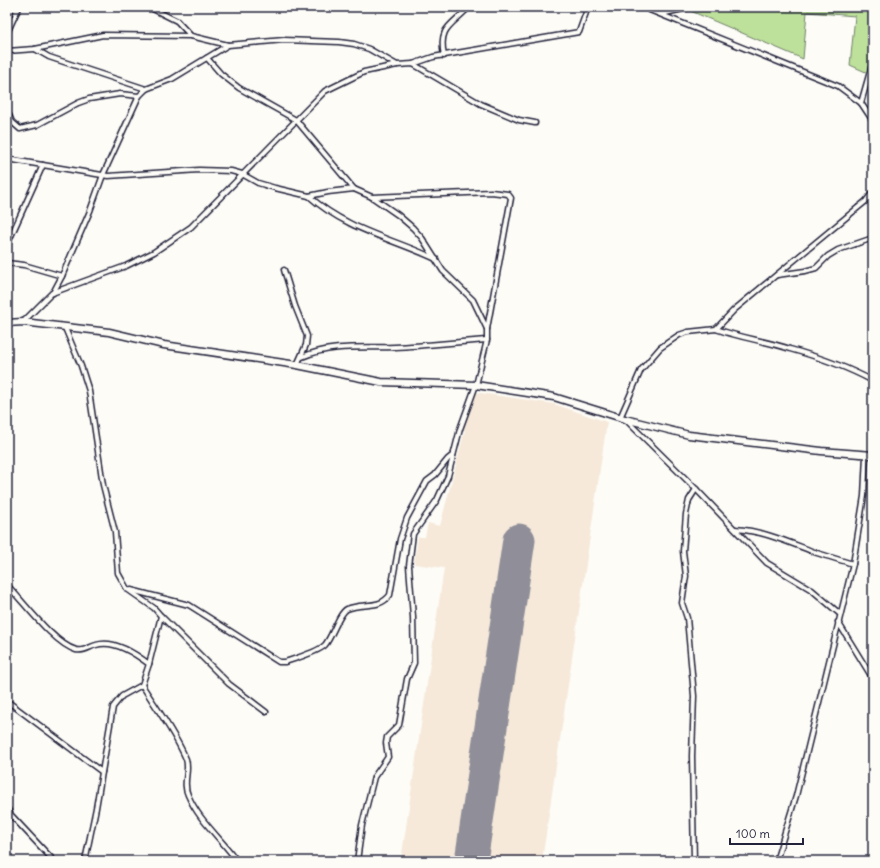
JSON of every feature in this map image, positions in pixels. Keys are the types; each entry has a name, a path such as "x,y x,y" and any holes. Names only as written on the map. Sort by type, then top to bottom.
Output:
{"street":[{"path":"7,7 19,9 7,33"},
{"path":"149,7 177,21 191,36"},
{"path":"444,56 442,45 445,30 469,7"},
{"path":"52,293 126,266 175,239 191,228 242,174 284,134 313,102 337,84 364,72 579,32 588,7"},
{"path":"642,7 822,79 852,95 861,103 873,121"},
{"path":"661,14 692,7"},
{"path":"7,51 35,49 103,35 191,36 228,45 284,40 354,44 369,49 397,65"},
{"path":"23,322 52,293 62,276 90,211 103,175 139,96 146,89 172,79 228,45"},
{"path":"35,49 49,57 146,89"},
{"path":"207,58 221,74 239,88 296,120 354,189 372,197 398,215 413,228 422,238 444,271 473,300 487,329"},
{"path":"861,103 873,60"},
{"path":"413,64 481,104 519,120 535,123"},
{"path":"7,110 12,122 20,129 37,125 78,103 89,99 120,94 139,96"},
{"path":"7,159 115,177 199,170 242,174 258,183 309,196 336,217 363,230 415,249 436,259"},
{"path":"7,245 43,165"},
{"path":"309,196 354,189"},
{"path":"357,861 362,826 374,778 388,757 386,742 387,737 399,725 407,679 414,663 410,566 413,534 437,500 448,476 453,455 476,385 487,340 487,329 510,195 491,192 372,197"},
{"path":"716,329 730,314 866,200 873,192"},
{"path":"776,275 816,268 828,256 838,250 873,238"},
{"path":"7,263 24,265 62,276"},
{"path":"284,270 295,306 307,336 302,357 297,365"},
{"path":"7,323 23,322 109,332 164,345 297,365 381,382 476,385 554,397 623,419 689,435 873,455"},
{"path":"65,328 89,391 102,478 115,532 118,573 127,589 154,608 229,684 266,712"},
{"path":"623,419 641,370 660,348 679,335 688,332 716,329 739,337 790,348 856,372 873,381"},
{"path":"302,357 328,348 361,346 394,347 487,340"},
{"path":"623,419 696,488 767,564 812,590 840,614"},
{"path":"127,589 189,605 279,662 285,662 322,648 344,611 350,608 379,604 385,601 390,595 400,539 407,518 427,481 435,475 453,455"},
{"path":"776,861 796,796 853,564 864,496 866,455"},
{"path":"694,861 692,756 694,696 688,647 687,618 682,603 686,576 683,551 686,514 689,500 696,488"},
{"path":"735,529 751,530 774,536 818,553 853,564"},
{"path":"7,584 56,637 74,650 83,650 95,645 106,644 125,649 149,664"},
{"path":"85,861 102,772 112,707 122,696 142,685 161,616"},
{"path":"838,622 873,680"},
{"path":"142,685 173,734 186,759 188,769 186,792 198,814 237,861"},
{"path":"7,701 102,772"},
{"path":"7,808 54,861"}],"shaded area":[{"path":"474,392 554,404 607,422 542,861 401,861 444,568 414,564 418,537 425,537 428,523 440,526 465,430 461,429"}],"green space":[{"path":"674,7 873,7 873,57 870,74 850,65 855,16 807,12 803,59 693,12"}],"runway":[{"path":"471,861 519,540"}]}
